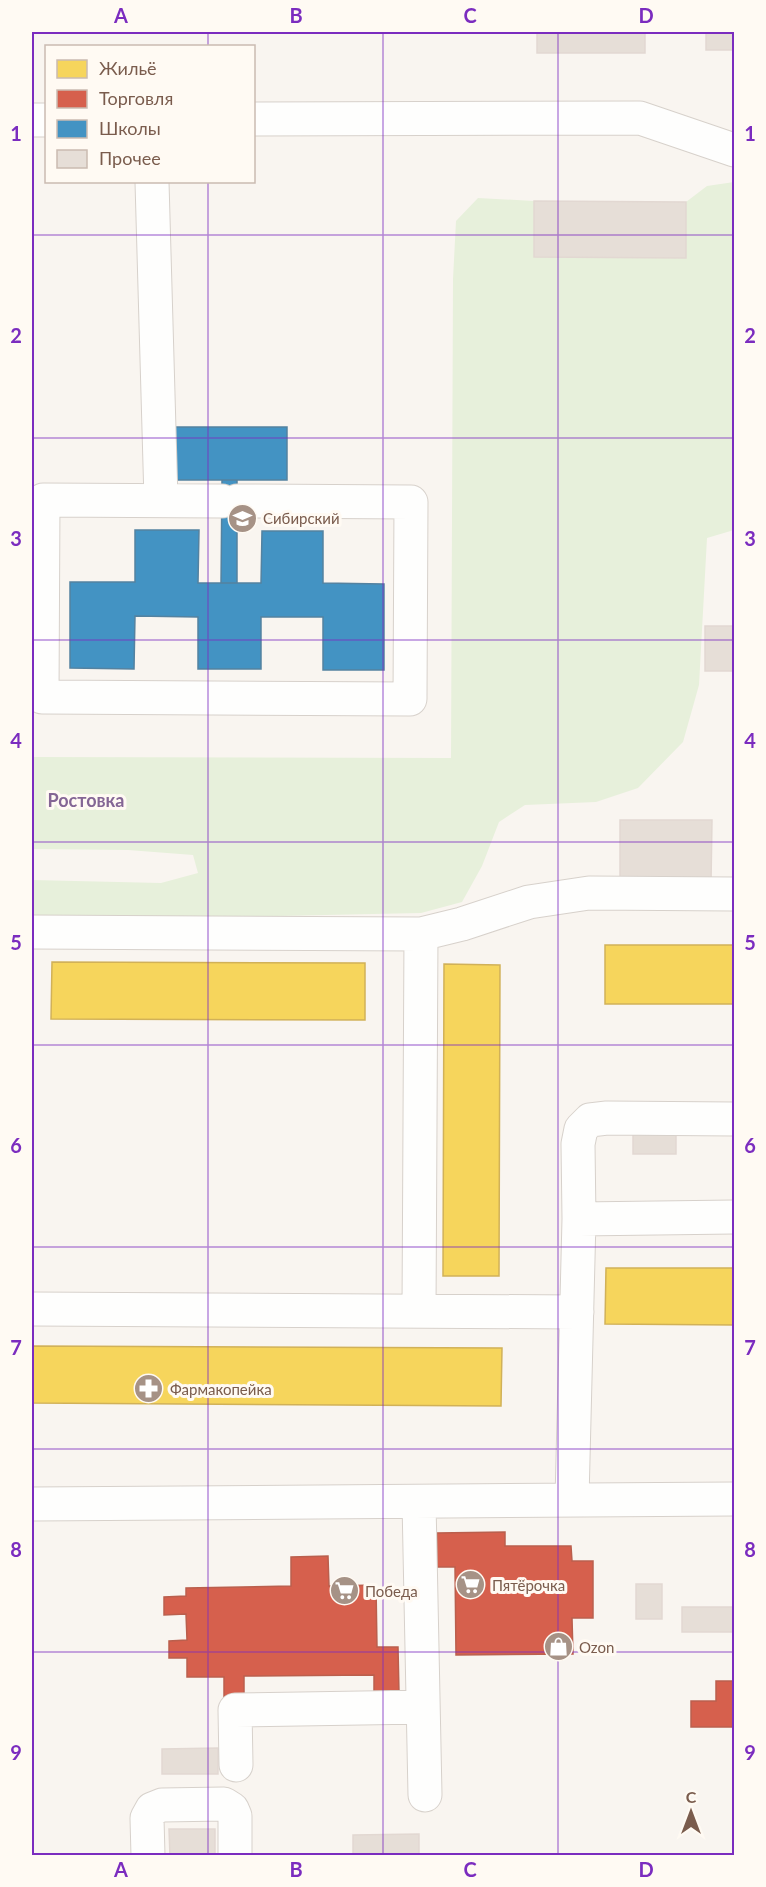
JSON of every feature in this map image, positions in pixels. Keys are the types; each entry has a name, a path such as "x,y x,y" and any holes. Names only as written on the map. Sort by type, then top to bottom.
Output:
{"street":[{"path":"255,119 640,118 735,150"},
{"path":"152,183 161,500"},
{"path":"43,500 161,500 411,502 410,699 42,697 43,500"},
{"path":"32,932 421,934 462,924 529,902 589,893 735,894"},
{"path":"419,1311 421,934"},
{"path":"572,1499 579,1219 578,1144 581,1129 590,1120 607,1118 735,1119"},
{"path":"579,1219 735,1217"},
{"path":"32,1309 577,1312"},
{"path":"32,1504 735,1499"},
{"path":"419,1502 425,1795"},
{"path":"236,1765 235,1710 423,1707"},
{"path":"148,1856 147,1818 152,1809 162,1805 224,1804 232,1809 235,1816 235,1856"}],"green space":[{"path":"734,182 734,530 707,538 699,685 683,742 638,788 596,802 525,805 499,822 482,866 462,902 421,913 36,921 32,923 32,880 161,883 198,873 193,855 128,850 32,849 33,757 451,758 453,279 456,221 478,198 534,201 534,257 686,258 686,202 707,186"}],"building: Жильё":[{"path":"605,945 734,945 734,1004 605,1004"},
{"path":"52,962 365,963 365,1020 51,1019"},
{"path":"444,964 500,965 499,1276 443,1276"},
{"path":"606,1268 734,1268 734,1325 605,1324"},
{"path":"32,1346 502,1348 501,1406 32,1403"}],"building: Торговля":[{"path":"505,1532 505,1546 571,1546 572,1561 593,1561 593,1618 572,1618 573,1654 456,1655 455,1567 437,1567 437,1533"},
{"path":"328,1556 329,1586 376,1585 377,1647 398,1647 399,1693 374,1693 374,1675 244,1676 244,1701 224,1701 224,1677 187,1677 187,1658 169,1658 169,1641 187,1640 186,1614 164,1615 164,1597 186,1596 186,1588 291,1586 291,1557"},
{"path":"716,1681 734,1681 734,1727 691,1727 691,1701 716,1701"}],"building: Школы":[{"path":"175,427 287,427 287,480 174,480"},
{"path":"222,480 237,480 237,583 221,583"},
{"path":"135,530 199,530 198,583 261,583 262,531 323,531 323,583 384,584 384,670 323,670 323,617 261,617 261,669 198,669 198,617 135,616 134,669 70,668 70,582 135,582"}],"building: Прочее":[{"path":"537,32 645,32 645,53 537,53"},
{"path":"706,32 734,32 734,50 706,50"},
{"path":"534,201 686,202 686,258 534,257"},
{"path":"705,626 734,626 734,671 705,671"},
{"path":"620,820 712,820 711,884 620,884"},
{"path":"633,1129 676,1129 676,1154 633,1154"},
{"path":"636,1584 662,1584 662,1619 636,1619"},
{"path":"682,1607 734,1607 734,1632 682,1632"},
{"path":"218,1748 218,1774 162,1774 162,1749"},
{"path":"169,1829 215,1829 215,1855 170,1856"},
{"path":"419,1834 419,1856 353,1856 353,1835"}],"place":[{"name":"Сибирский","path":"242,518"},
{"name":"Фармакопейка","path":"149,1389"},
{"name":"Пятёрочка","path":"471,1585"},
{"name":"Победа","path":"344,1591"},
{"name":"Ozon","path":"558,1647"}],"district":[{"name":"Ростовка","path":"86,800"}]}
